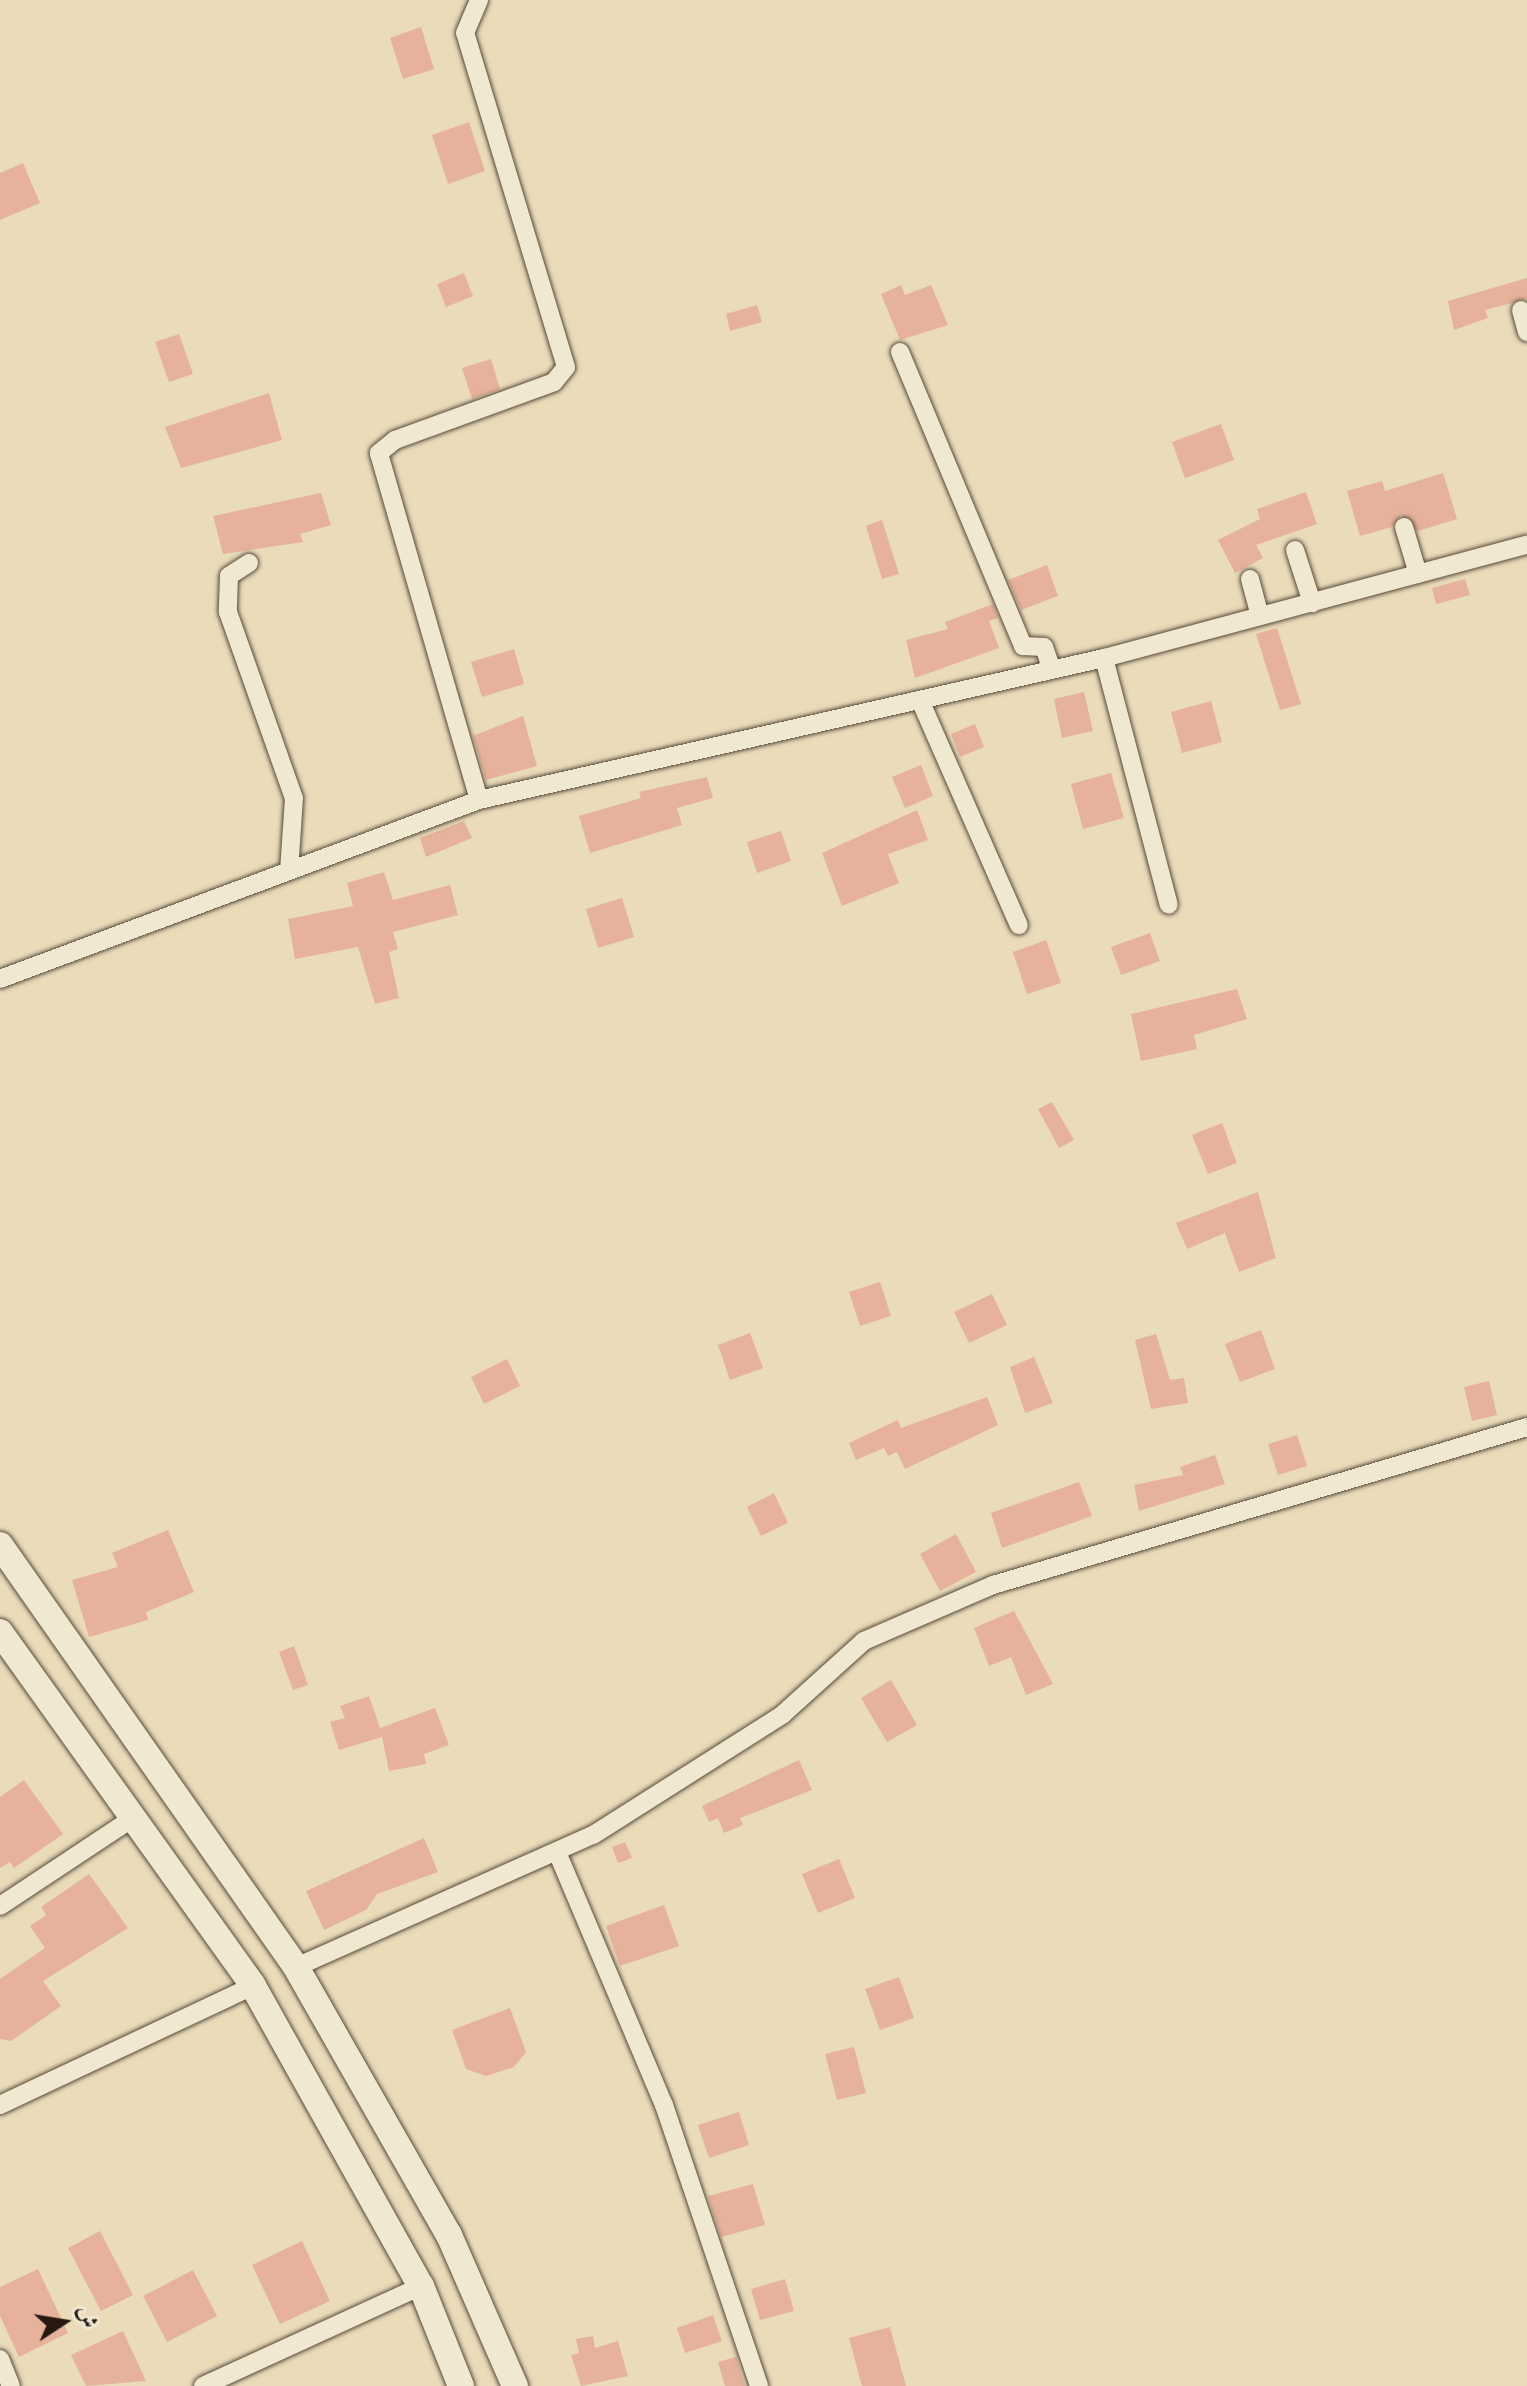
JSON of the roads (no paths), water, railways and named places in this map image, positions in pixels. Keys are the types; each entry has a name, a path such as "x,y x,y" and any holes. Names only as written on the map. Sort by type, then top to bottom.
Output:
{"main road":[{"path":"0,1545 296,1967 449,2235 515,2386"},
{"path":"0,1632 253,1986 421,2286 461,2386"}],"street":[{"path":"479,0 465,33 566,367 554,382 395,440 379,453 479,800"},
{"path":"1521,310 1527,332"},
{"path":"900,352 1023,646 1044,647 1052,670"},
{"path":"1404,527 1418,574"},
{"path":"0,979 479,800 1104,658 1527,545"},
{"path":"1295,550 1312,603"},
{"path":"249,563 229,576 228,612 294,798 289,871"},
{"path":"1250,579 1260,616"},
{"path":"1104,658 1169,905"},
{"path":"920,700 1019,925"},
{"path":"296,1967 557,1852 782,1715 864,1641 993,1585 1527,1427"},
{"path":"0,1906 133,1818"},
{"path":"557,1852 664,2105 759,2386"},
{"path":"0,2105 253,1986"},
{"path":"203,2386 421,2286"},
{"path":"0,2359 11,2386"}]}
